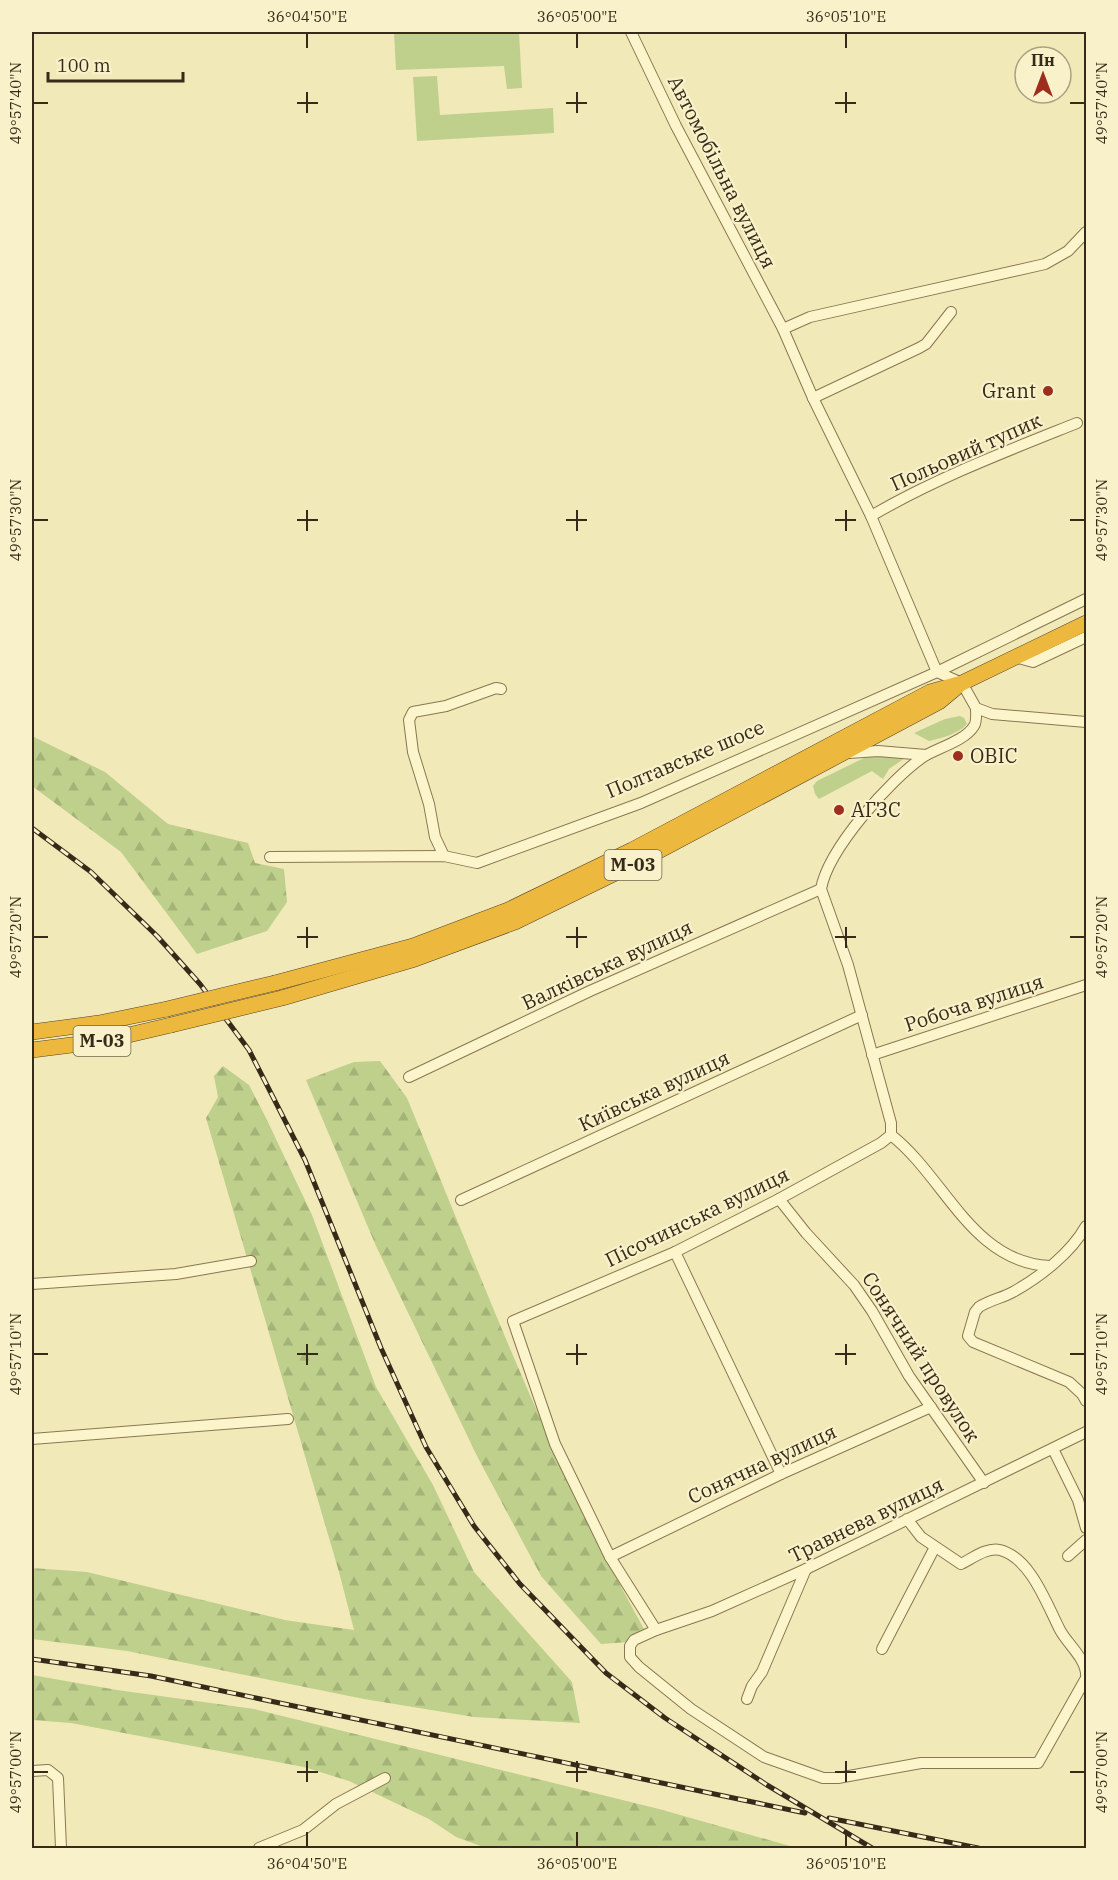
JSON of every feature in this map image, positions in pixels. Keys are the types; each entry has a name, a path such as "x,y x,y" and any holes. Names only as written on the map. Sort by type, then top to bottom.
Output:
{"highway":[{"name":"М-03","path":"32,1032 99,1023 275,984 413,946 508,910 632,850 930,692 962,683 1086,623"},
{"name":"М-03","path":"32,1050 103,1041 282,999 415,959 515,922 628,867 842,754 939,702 962,683"}],"street":[{"name":"Автомобільна вулиця","path":"631,32 676,126 783,329 813,398 871,516 937,672"},
{"path":"783,329 810,317 1045,264 1068,251 1086,232"},
{"path":"813,398 926,344 951,312"},
{"name":"Польовий тупик","path":"871,516 987,458 1077,423"},
{"name":"Полтавське шосе","path":"270,856 444,856 477,862 641,803 937,672 1086,599"},
{"path":"1015,657 1033,662 1086,637"},
{"path":"937,672 962,683 976,708 974,726 968,732 911,766 854,827 828,866 821,889 862,1015 891,1123 891,1135 916,1158 976,1232 1004,1253 1038,1265 1050,1266"},
{"path":"444,856 435,837 429,804 413,752 409,720 413,712 446,706 501,688"},
{"path":"976,708 992,714 1086,722"},
{"path":"842,754 878,751 926,755"},
{"name":"Валківська вулиця","path":"409,1077 601,986 821,889"},
{"name":"Робоча вулиця","path":"872,1055 1086,985"},
{"name":"Київська вулиця","path":"461,1200 862,1015"},
{"name":"Пісочинська вулиця","path":"610,1557 555,1444 513,1321 675,1252 779,1199 881,1143 891,1135"},
{"name":"Сонячний провулок","path":"779,1199 806,1233 854,1285 872,1311 909,1376 984,1483"},
{"path":"1085,1231 1059,1260 1013,1293 979,1307 968,1333 968,1339 1069,1382 1086,1401"},
{"path":"675,1252 781,1474"},
{"path":"32,1284 176,1274 251,1261"},
{"name":"Сонячна вулиця","path":"610,1557 781,1474 931,1407"},
{"path":"32,1438 288,1419"},
{"name":"Травнева вулиця","path":"935,1547 961,1563 988,1550 998,1549 1013,1556 1033,1579 1061,1632 1085,1665 1086,1678 1038,1763 921,1763 838,1778 823,1778 764,1756 691,1709 630,1657 630,1646 634,1640 712,1611 806,1569 1086,1432"},
{"path":"1053,1449 1078,1500 1086,1528"},
{"path":"882,1649 935,1547 917,1533 907,1519"},
{"path":"1068,1556 1086,1540"},
{"path":"610,1557 656,1630"},
{"path":"747,1699 752,1686 762,1672 806,1569"},
{"path":"32,1771 48,1770 58,1778 62,1848"},
{"path":"259,1848 303,1830 336,1804 385,1778"}],"green space":[{"path":"394,32 519,32 522,88 507,89 504,66 396,70"},
{"path":"437,76 440,115 553,108 554,133 417,141 413,77"},
{"path":"960,716 967,724 949,735 929,741 914,733 945,719"},
{"path":"32,736 105,772 168,824 248,843 255,863 284,869 287,902 267,931 197,954 121,852 32,786"},
{"path":"898,756 905,758 889,769 883,779 872,771 819,799 815,794 813,786 817,781 866,757"},
{"path":"380,1061 407,1098 547,1434 610,1565 644,1629 628,1642 601,1644 541,1576 478,1458 376,1246 306,1080 354,1062"},
{"path":"223,1066 249,1085 266,1118 312,1215 376,1387 433,1485 474,1572 572,1682 580,1723 474,1717 364,1699 127,1651 32,1639 32,1568 87,1572 285,1620 354,1630 206,1118 218,1097 214,1076"},
{"path":"32,1675 117,1690 254,1709 659,1809 797,1848 486,1848 456,1837 429,1819 349,1781 304,1767 71,1723 32,1720"}],"railway":[{"path":"32,828 91,872 157,936 200,984 249,1050 305,1160 381,1348 426,1447 474,1526 520,1584 606,1673 665,1718 767,1785 872,1848"},
{"path":"32,1659 151,1676 805,1813"},
{"path":"829,1818 978,1848"}],"place":[{"name":"Grant","path":"1048,391"},
{"name":"ОВІС","path":"958,756"},
{"name":"АГЗС","path":"839,810"}]}
